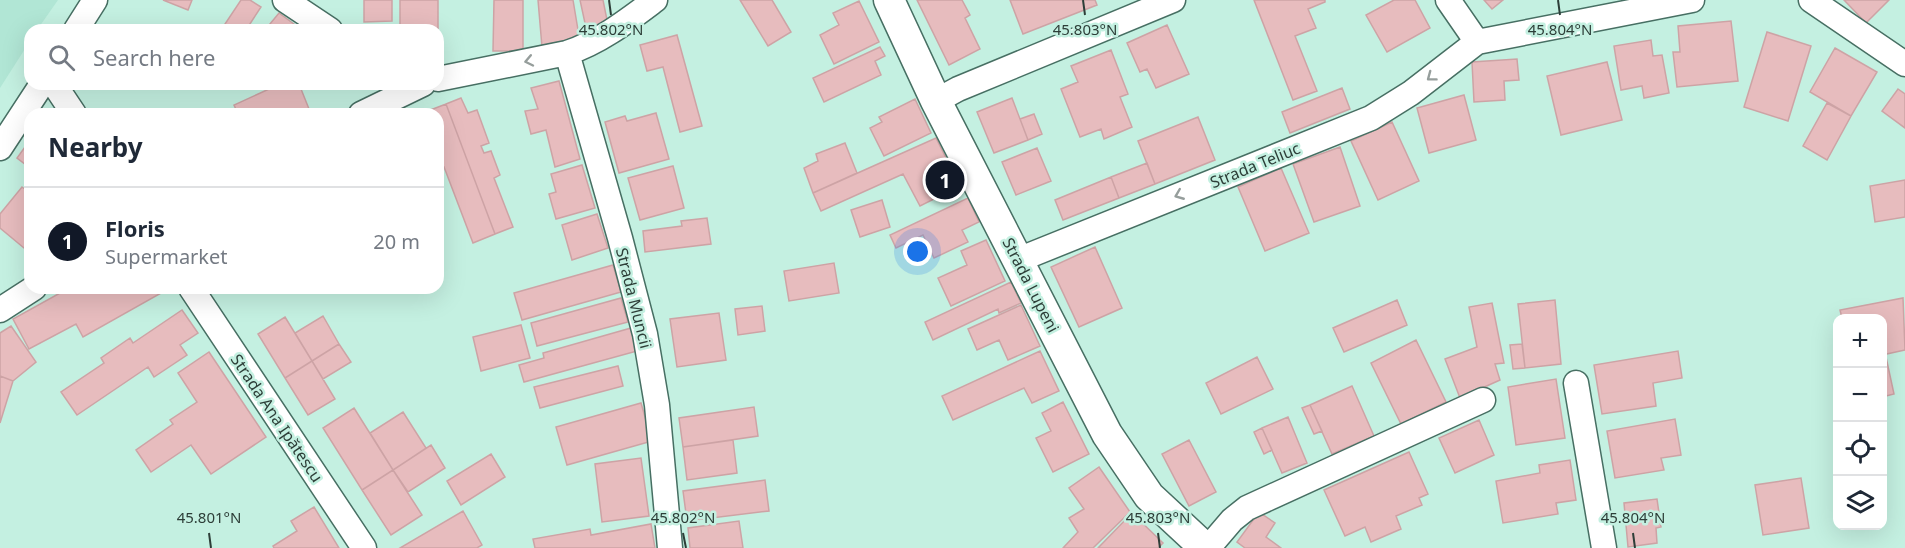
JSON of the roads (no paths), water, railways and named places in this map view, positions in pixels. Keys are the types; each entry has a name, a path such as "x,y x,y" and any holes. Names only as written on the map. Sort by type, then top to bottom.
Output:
{"street":[{"path":"80,24 95,0"},
{"path":"285,0 321,24"},
{"path":"444,79 567,53 601,39 656,0"},
{"name":"Strada Lupeni","path":"889,0 936,101 1107,434 1127,467 1149,496 1207,548"},
{"path":"936,101 958,89 1173,0"},
{"path":"1448,0 1477,42 1692,0"},
{"path":"1811,0 1905,64"},
{"name":"Strada Teliuc","path":"1018,260 1371,118 1411,93 1477,42"},
{"name":"Strada Muncii","path":"567,53 645,334 657,405 670,548"},
{"path":"26,108 38,90"},
{"path":"58,90 70,108"},
{"path":"373,108 409,90"},
{"path":"0,148 24,111"},
{"path":"0,310 25,294"},
{"name":"Strada Ana Ipătescu","path":"195,294 364,548"},
{"path":"1576,383 1604,548"},
{"path":"1207,548 1232,520 1247,508 1483,400"}],"place":[{"name":"Floris","path":"945,180"}]}
